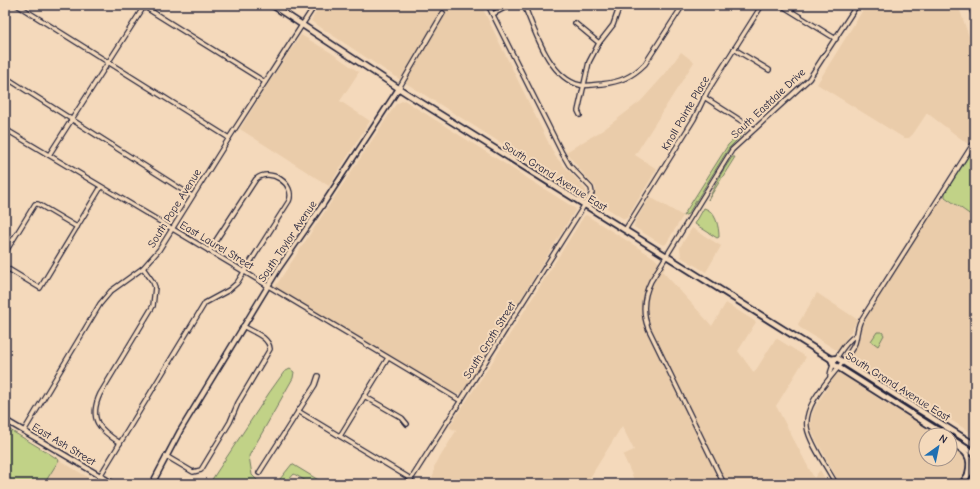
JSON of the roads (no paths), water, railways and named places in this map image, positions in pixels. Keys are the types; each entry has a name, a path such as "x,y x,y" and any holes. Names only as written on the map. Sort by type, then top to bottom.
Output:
{"main road":[{"name":"South Grand Avenue East","path":"272,5 399,88 831,359 839,368 932,427"},
{"name":"South Grand Avenue East","path":"831,359 837,358 975,445"},
{"path":"961,436 975,441"},
{"name":"South Grand Avenue East","path":"958,443 975,454"},
{"path":"958,447 966,452 968,457 970,464 968,474"},
{"path":"962,484 975,464"}],"street":[{"path":"17,5 229,138"},
{"path":"49,155 144,5 265,82"},
{"name":"South Pope Avenue","path":"24,430 100,304 111,291 142,268 155,255 315,5"},
{"path":"488,5 493,14 510,5"},
{"path":"524,5 543,48 556,70 568,80 582,86 620,81 632,76 646,64 683,5"},
{"path":"580,115 578,111 582,86 589,62 613,25 620,5"},
{"name":"Knoll Pointe Place","path":"625,230 694,119 704,97 762,5"},
{"path":"781,5 836,39"},
{"name":"South Eastdale Drive","path":"724,484 646,321 644,306 646,292 651,281 732,150 754,128 806,83 858,5"},
{"path":"970,5 975,18"},
{"name":"South Taylor Avenue","path":"152,484 166,456 267,286 298,238 339,181 399,88 443,13"},
{"name":"South Groth Street","path":"408,484 592,193 591,188 569,165 562,153 493,14"},
{"path":"575,23 600,43"},
{"path":"734,49 769,70"},
{"path":"5,77 192,196"},
{"path":"704,97 754,128"},
{"name":"East Laurel Street","path":"5,129 461,401"},
{"path":"836,484 809,436 806,426 810,407 830,376 843,362 855,342 860,322 975,141"},
{"path":"100,476 204,302 229,290 237,283 290,199 291,194 289,188 275,177 266,174 261,175 256,179 209,251"},
{"path":"5,267 40,288 101,187"},
{"path":"5,253 35,202 77,227"},
{"path":"120,443 101,429 96,418 96,406 100,394 153,306 155,287 142,268"},
{"path":"166,456 196,475 205,464 230,422 238,404 272,347 266,340 243,326"},
{"path":"830,376 831,369 837,358 850,339 856,335"},
{"path":"340,436 388,358"},
{"path":"259,473 315,385 318,376"},
{"path":"364,396 402,418 407,424"},
{"path":"298,411 411,478"},
{"name":"East Ash Street","path":"5,420 114,484"}]}
